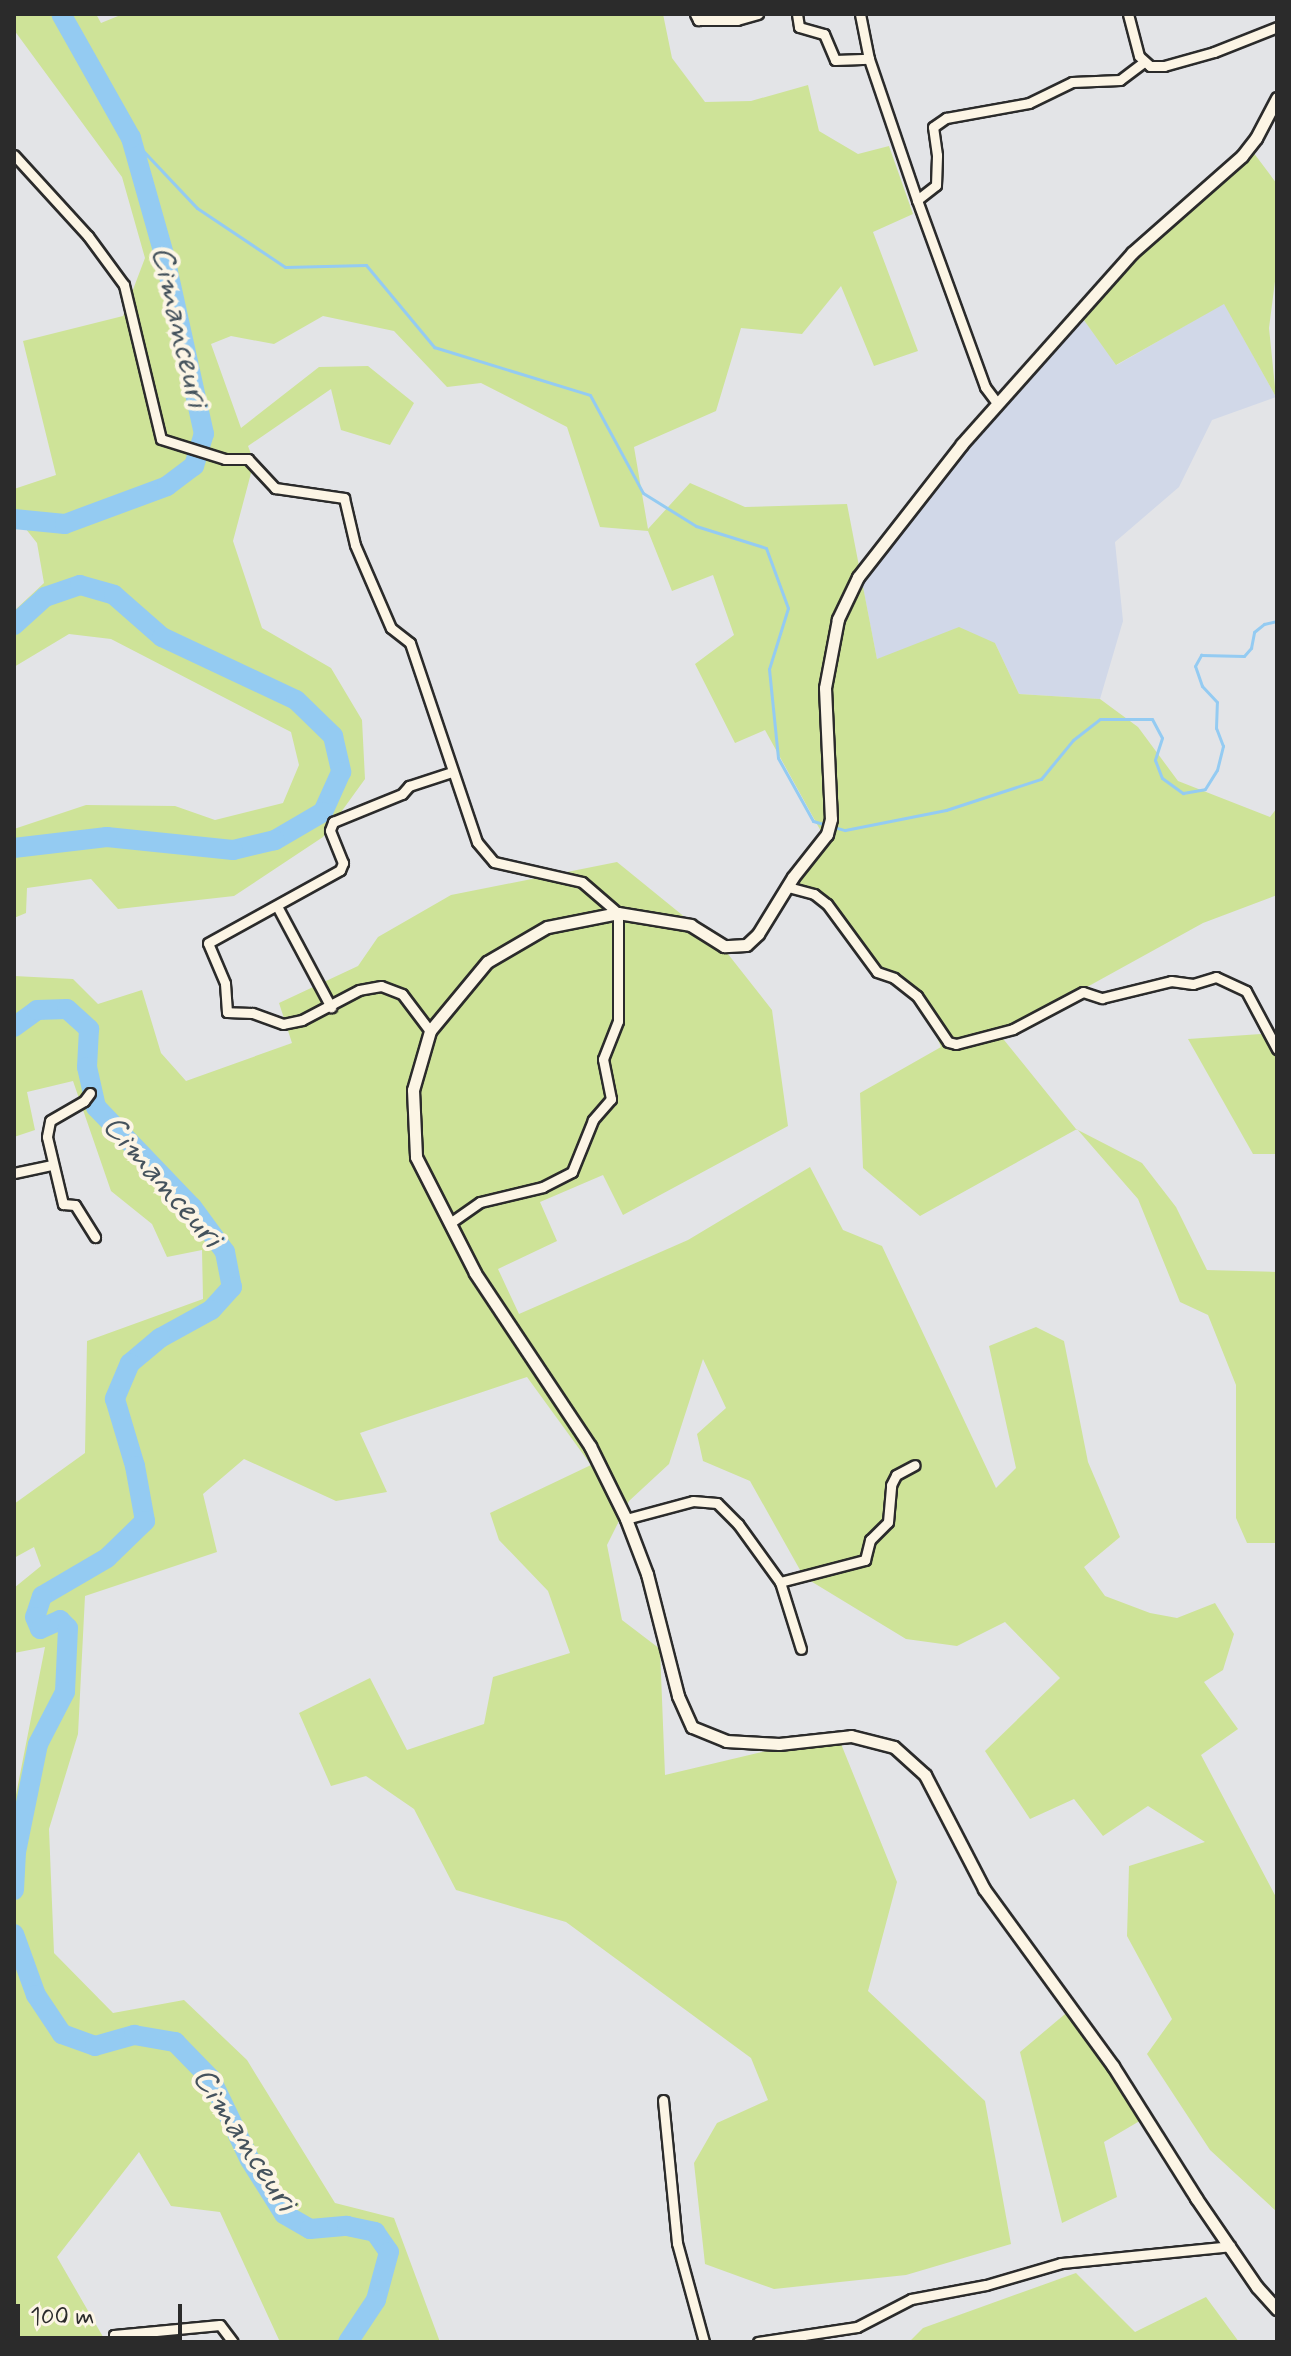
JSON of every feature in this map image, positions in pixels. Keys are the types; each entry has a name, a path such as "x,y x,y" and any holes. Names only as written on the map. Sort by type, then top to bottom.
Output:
{"street":[{"path":"695,14 698,20 737,20 758,14"},
{"path":"797,14 799,27 824,34 835,60 869,59"},
{"path":"860,14 869,59 917,200 985,387 997,403"},
{"path":"1128,14 1144,62"},
{"path":"917,200 936,185 937,155 933,127 946,118 1029,103 1072,82 1120,80 1144,62 1164,66 1214,52 1277,27"},
{"path":"1277,98 1256,138 1242,156 1132,253 997,403 858,577 838,619 825,688 831,819 827,834 758,934 746,945 724,946 691,925 618,913 547,927 487,962 430,1031 413,1090 416,1157 475,1273 590,1446 626,1519 647,1574 678,1696 692,1727 726,1741 766,1744 851,1736 894,1747 925,1775 984,1889 1113,2066 1257,2287 1277,2309"},
{"path":"14,155 88,236 124,285 161,439 225,459 248,459 275,488 344,498 355,545 391,628 410,643 477,842 494,862 582,882 618,913 618,1021 603,1059 611,1099 593,1120 572,1172 543,1187 480,1202 450,1223"},
{"path":"430,1031 402,994 381,986 359,990 302,1020 283,1024 252,1013 227,1012 225,983 208,943 340,870 343,863 330,830 333,822 402,794 409,786 452,772"},
{"path":"788,887 814,894 827,904 877,972 894,978 917,996 948,1042 956,1044 1013,1029 1083,992 1102,998 1171,981 1193,984 1216,977 1246,991 1277,1049"},
{"path":"277,906 331,1007"},
{"path":"90,1093 84,1101 50,1121 47,1137 63,1204 75,1205 95,1237"},
{"path":"14,1173 52,1165"},
{"path":"780,1582 865,1560 870,1540 888,1522 891,1485 896,1475 915,1465"},
{"path":"626,1519 693,1501 717,1503 738,1524 780,1582 801,1649"},
{"path":"663,2100 677,2243 704,2342"},
{"path":"758,2342 857,2327 911,2299 986,2285 1061,2263 1230,2246"},
{"path":"114,2342 114,2335 220,2325 233,2342"}],"shaded area":[{"path":"1224,303 1276,397 1212,420 1179,487 1115,542 1123,621 1100,699 1019,694 995,643 877,659 859,567 1081,316 1117,365"}],"green space":[{"path":"14,14 96,14 101,23 123,14 663,14 672,58 705,102 751,101 808,85 819,131 858,154 889,146 913,214 873,232 918,351 874,366 841,286 802,334 741,328 716,411 634,447 648,529 690,483 745,507 847,504 877,659 959,627 995,643 1019,694 1100,699 1138,727 1178,781 1270,817 1277,808 1277,895 1203,923 1000,1035 1077,1129 920,1216 863,1168 860,1093 941,1047 918,993 868,968 821,902 787,889 823,835 765,730 735,743 695,664 734,635 713,575 672,591 648,531 600,527 567,427 481,383 447,387 394,331 323,316 274,344 231,336 211,344 241,428 319,367 368,366 414,403 390,445 341,430 331,389 248,446 254,462 233,541 262,628 331,668 362,720 365,779 323,837 234,896 118,909 91,879 27,888 26,913 14,918 14,829 86,805 175,806 215,820 283,803 299,765 291,732 111,639 69,634 14,667 14,611 44,583 37,543 14,514 14,489 56,475 23,341 123,316 145,258 122,177 14,30"},
{"path":"1250,148 1277,184 1277,266 1269,328 1276,397 1224,304 1116,365 1081,316 1158,224"},
{"path":"617,862 724,949 772,1010 788,1126 623,1215 603,1175 540,1202 557,1241 498,1269 519,1314 688,1240 810,1167 843,1230 882,1246 996,1488 1016,1468 989,1346 1036,1327 1064,1341 1088,1462 1120,1537 1084,1567 1105,1596 1150,1613 1177,1618 1215,1603 1234,1634 1223,1670 1204,1682 1238,1729 1201,1755 1277,1899 1277,2212 1210,2150 1147,2054 1172,2019 1127,1936 1129,1866 1205,1842 1148,1806 1103,1836 1074,1799 1030,1819 985,1751 1060,1678 1005,1622 957,1646 906,1639 804,1577 750,1481 703,1461 697,1434 726,1408 703,1359 669,1464 629,1501 607,1545 622,1620 660,1649 665,1775 837,1734 897,1882 868,1991 985,2101 1011,2244 906,2275 774,2289 705,2264 694,2163 717,2123 768,2100 751,2058 566,1922 456,1890 414,1809 366,1776 331,1786 299,1713 370,1678 407,1750 484,1724 493,1677 570,1653 548,1591 499,1540 490,1513 591,1465 527,1377 360,1433 387,1492 336,1501 244,1459 203,1494 217,1552 85,1596 78,1734 49,1829 54,1953 113,2013 184,2000 247,2060 335,2203 394,2218 440,2342 280,2342 220,2212 171,2206 139,2152 57,2257 106,2342 14,2342 14,1805 45,1647 14,1653 14,1588 41,1566 34,1547 14,1558 14,1504 85,1453 87,1341 203,1299 202,1250 167,1257 152,1224 111,1191 73,1081 27,1092 35,1130 14,1137 14,976 73,979 98,1004 142,990 161,1053 186,1081 292,1043 279,1003 358,966 378,937 451,895"},
{"path":"1277,1033 1277,1154 1253,1154 1188,1039"},
{"path":"1078,1130 1142,1163 1176,1207 1207,1270 1277,1272 1276,1543 1247,1543 1236,1518 1236,1385 1208,1315 1180,1302 1138,1199"},
{"path":"1071,2009 1143,2119 1104,2142 1117,2197 1062,2223 1020,2052"},
{"path":"1076,2273 1135,2332 1206,2297 1239,2342 909,2342 923,2328"}],"waterway":[{"name":"Cimanceuri","path":"14,519 65,524 167,486 194,466 204,434 165,258 131,138 61,14"},
{"path":"131,138 197,208 285,267 366,265 434,347 590,395 643,493 696,526 766,548 788,608 769,669 778,758 813,821 845,830 946,810 1041,779 1073,740 1100,719 1152,719 1162,738 1155,760 1162,778 1183,793 1205,789 1217,770 1223,746 1216,728 1217,702 1202,686 1195,666 1201,655 1244,656 1251,648 1254,632 1264,624 1277,621"},
{"name":"Cimanceuri","path":"14,625 45,597 80,585 114,595 162,637 296,700 333,736 341,772 323,812 275,840 233,850 107,837 14,848"},
{"name":"Cimanceuri","path":"14,1027 37,1010 67,1009 89,1029 87,1067 96,1107 192,1207 225,1252 232,1287 211,1310 160,1338 130,1363 115,1399 135,1466 145,1521 107,1558 42,1596 35,1617 40,1629 60,1620 68,1628 65,1692 38,1744 16,1852 14,1890"},
{"name":"Cimanceuri","path":"14,1934 36,1995 62,2034 95,2046 134,2035 175,2042 211,2079 250,2160 284,2214 310,2229 347,2226 375,2232 389,2252 376,2300 348,2342"}]}
